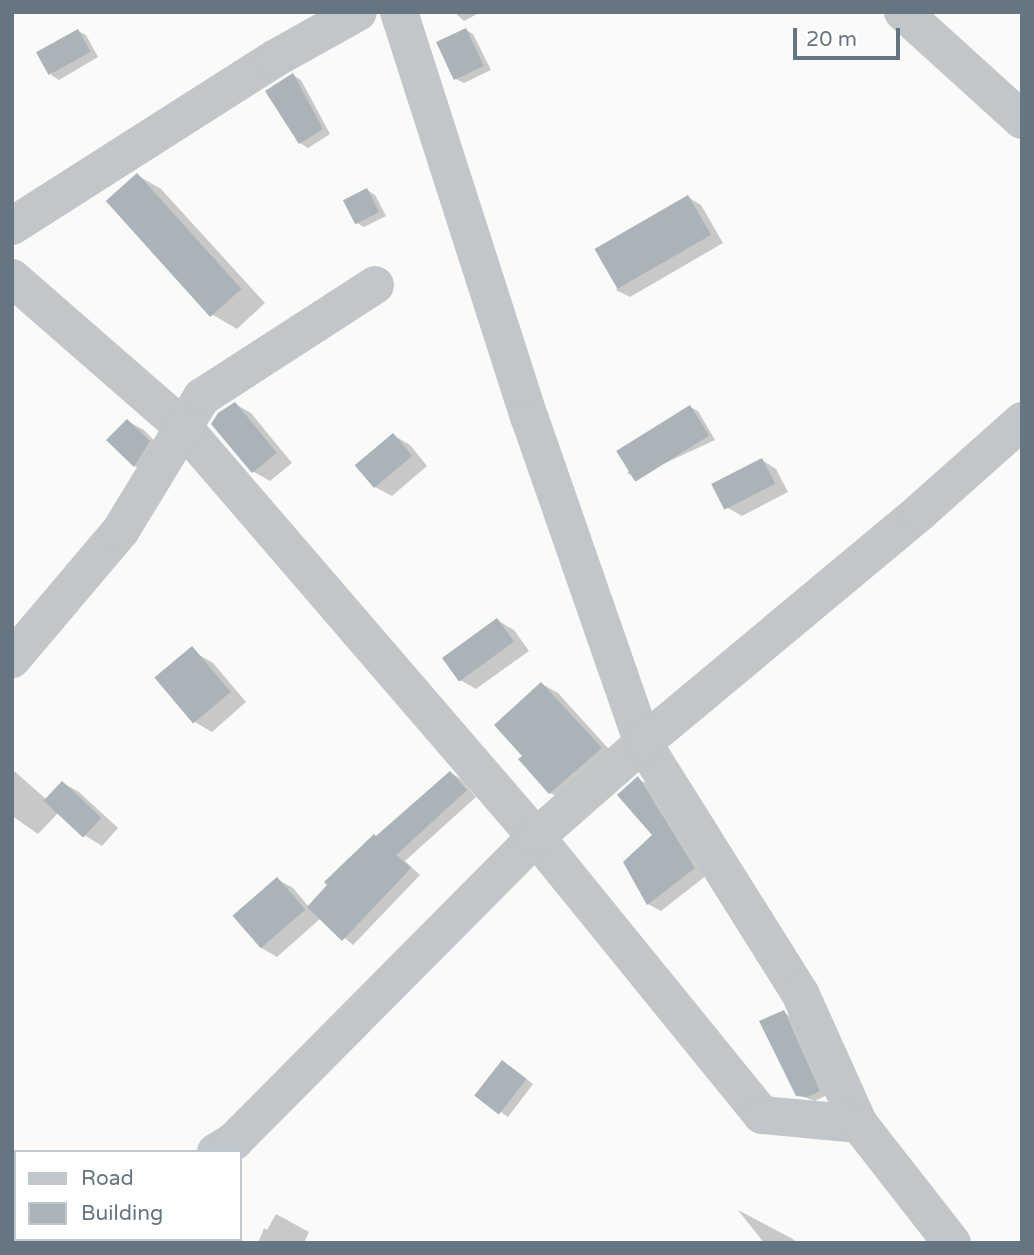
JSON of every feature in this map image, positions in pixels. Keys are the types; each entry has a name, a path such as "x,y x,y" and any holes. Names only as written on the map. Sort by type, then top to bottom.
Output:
{"street":[{"path":"12,226 274,60 358,12"},
{"path":"399,12 530,419 643,743 800,993 859,1124 952,1243"},
{"path":"903,12 1022,120"},
{"path":"12,278 184,428 536,837 762,1115 859,1124"},
{"path":"12,659 121,530 202,397 375,285"},
{"path":"219,1150 234,1141 536,837 643,743 920,512 1022,422"}],"building":[{"path":"466,28 484,66 454,80 436,42"},
{"path":"78,29 91,52 49,75 36,52"},
{"path":"293,73 323,129 299,144 265,91"},
{"path":"137,173 241,289 210,317 106,201"},
{"path":"367,188 379,212 355,224 343,200"},
{"path":"688,195 711,235 617,289 594,249"},
{"path":"235,402 277,453 252,473 211,424 218,413"},
{"path":"690,405 709,436 635,482 616,451"},
{"path":"127,419 150,441 134,467 106,440"},
{"path":"393,433 412,456 374,488 355,465"},
{"path":"762,458 775,484 724,510 711,484"},
{"path":"497,618 514,641 459,681 442,658"},
{"path":"192,646 231,692 193,723 154,677"},
{"path":"541,682 602,748 549,794 518,759 522,756 494,725"},
{"path":"450,771 467,790 396,855 411,868 342,941 307,907 327,885 324,882 374,834 376,836"},
{"path":"638,776 695,868 647,905 623,862 652,835 617,795"},
{"path":"62,781 101,818 83,838 44,801"},
{"path":"277,877 305,909 261,948 232,916"},
{"path":"784,1010 820,1091 807,1097 796,1096 759,1021"},
{"path":"502,1060 526,1079 499,1115 474,1095"}]}
